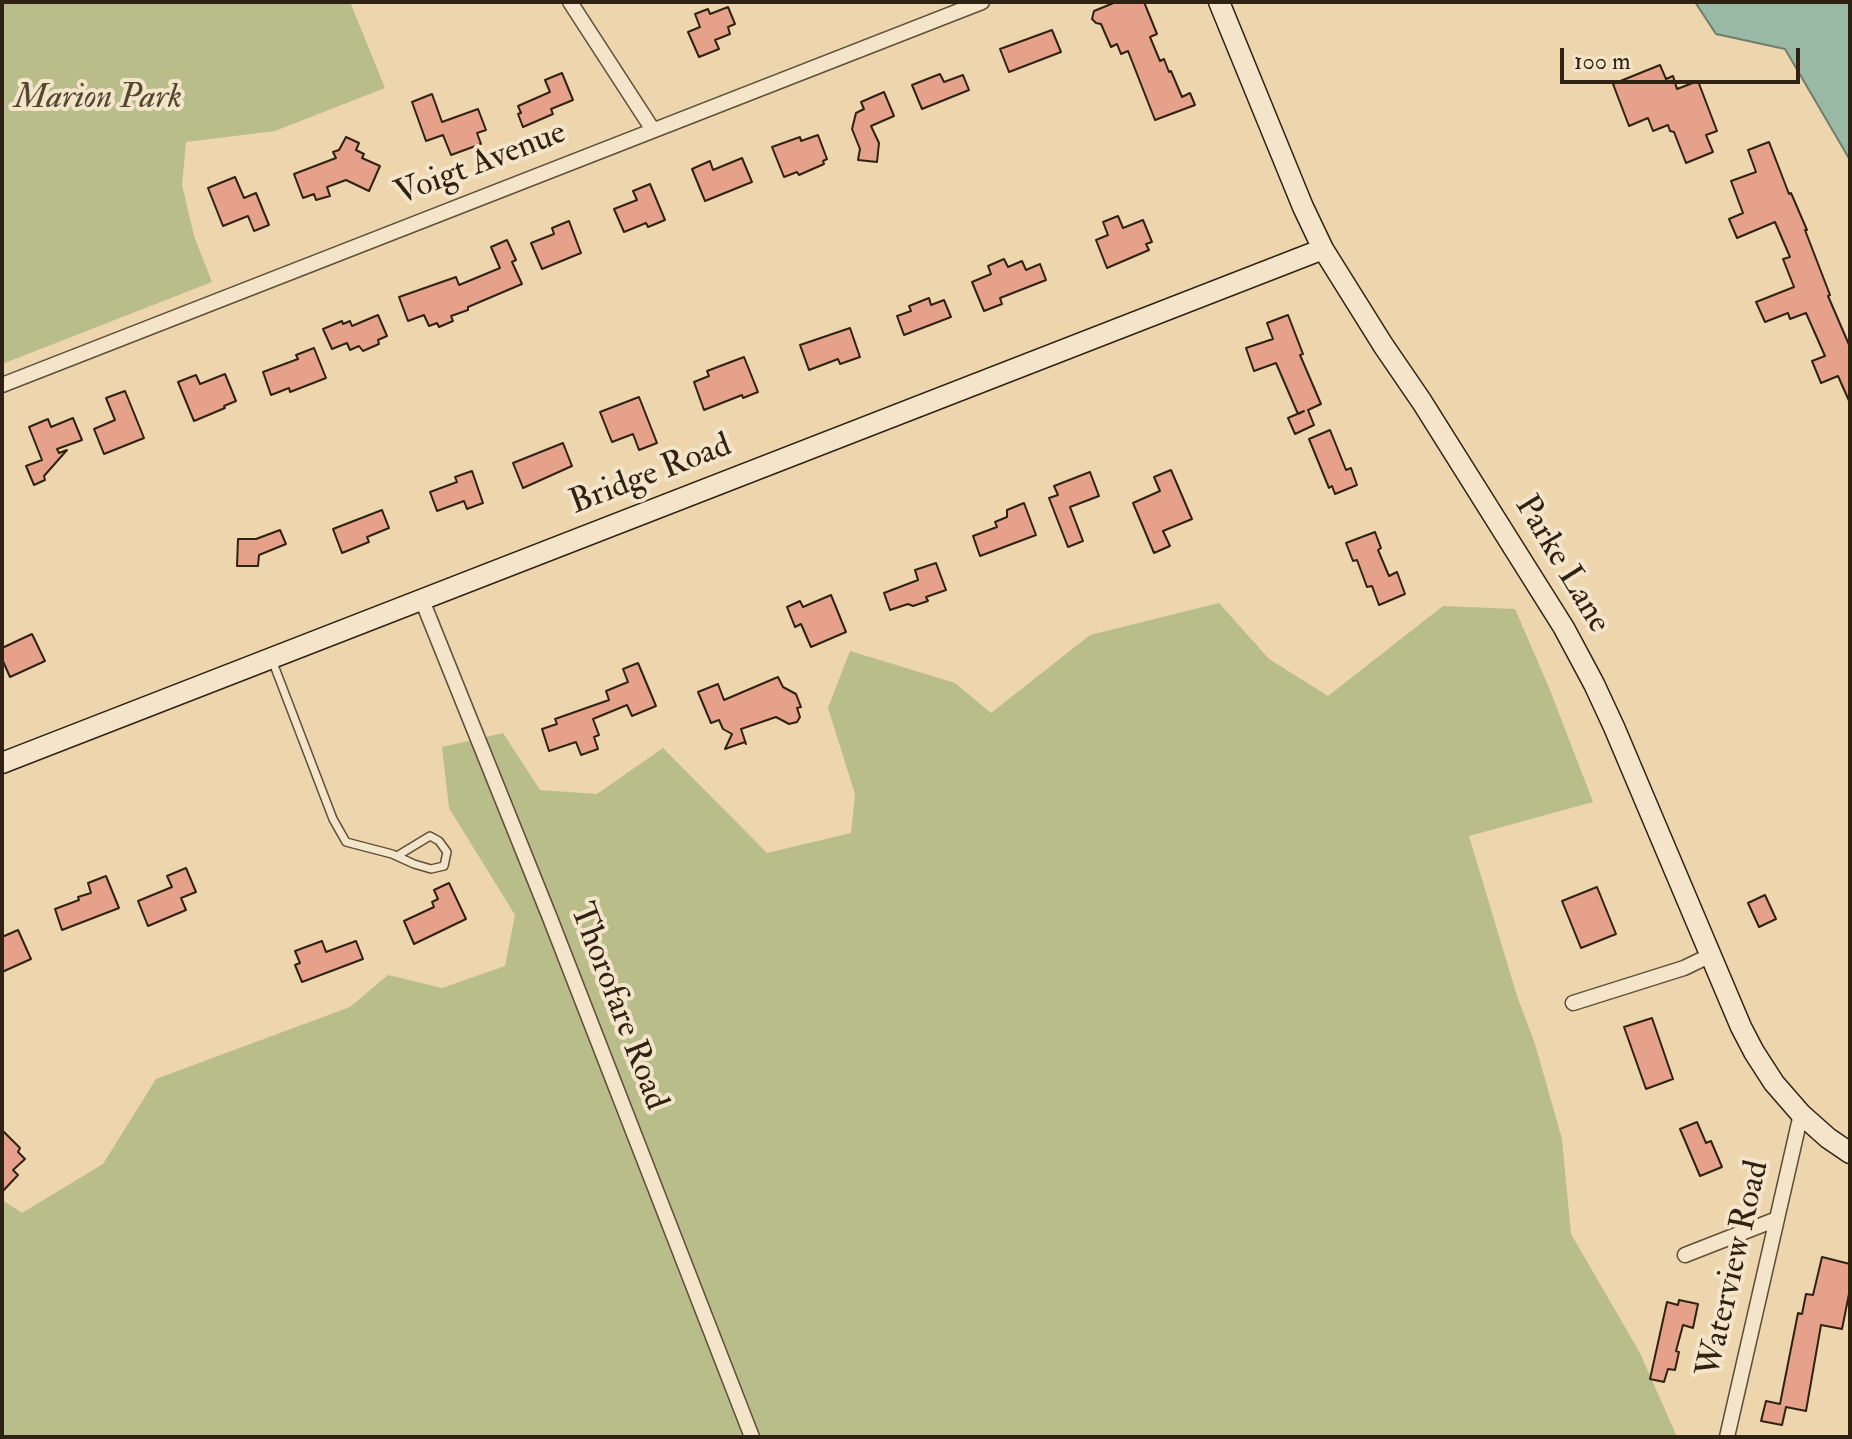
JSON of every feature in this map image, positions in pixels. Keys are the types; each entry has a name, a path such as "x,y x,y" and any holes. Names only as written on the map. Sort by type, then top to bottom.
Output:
{"main road":[{"name":"Parke Lane","path":"1219,2 1323,249 1564,628 1614,727 1754,1052 1774,1083 1801,1114 1850,1153"},
{"name":"Bridge Road","path":"2,763 1323,249"}],"street":[{"path":"570,2 653,130"},
{"name":"Voigt Avenue","path":"2,385 972,4"},
{"name":"Thorofare Road","path":"422,600 550,918 752,1437"},
{"path":"1573,1003 1684,968 1711,955"},
{"name":"Waterview Road","path":"1727,1437 1801,1114"},
{"path":"1685,1255 1777,1219"}],"lane":[{"path":"272,658 333,819 346,842 431,869 444,866 447,852 439,841 430,836 397,856"}],"green space":[{"name":"Marion Park","path":"2,2 350,2 385,88 275,131 186,142 182,185 194,236 212,282 2,364"},
{"path":"1219,603 1269,659 1328,696 1443,606 1515,609 1593,802 1469,836 1562,1139 1571,1234 1640,1353 1677,1437 2,1437 2,1200 22,1213 103,1164 156,1079 350,1007 388,975 442,988 505,966 515,915 449,808 442,747 503,733 540,790 597,794 663,748 767,853 851,833 855,794 828,708 850,651 955,683 991,713 1090,635"}],"shaded area":[{"path":"1695,2 1850,2 1850,160 1785,49 1716,34"}],"building":[{"path":"1116,2 1144,2 1157,34 1150,37 1160,61 1164,59 1182,97 1190,93 1195,105 1155,120 1128,51 1121,54 1117,44 1111,47 1101,24 1092,19 1094,11"},
{"path":"728,7 735,24 728,27 730,34 715,40 719,49 699,57 688,32 700,27 695,14 708,9 710,14"},
{"path":"1052,30 1061,52 1009,72 1000,49"},
{"path":"1660,65 1666,79 1673,76 1677,89 1698,81 1717,131 1706,135 1713,152 1686,163 1674,132 1668,125 1653,131 1648,118 1629,126 1613,84"},
{"path":"562,73 573,100 551,109 553,114 523,127 518,106 550,92 545,80"},
{"path":"940,74 944,82 963,75 969,90 922,109 912,85"},
{"path":"884,92 894,116 871,126 879,143 877,162 858,160 860,149 852,129 856,113 864,109 861,102"},
{"path":"432,94 442,122 478,109 486,130 477,133 481,144 451,155 443,135 426,141 412,102"},
{"path":"818,135 827,159 823,161 824,164 799,175 797,172 784,177 772,147 800,137 801,141"},
{"path":"346,137 359,143 356,150 364,154 362,158 380,166 369,191 346,180 327,187 330,196 316,200 314,194 303,198 294,174 336,158 333,152 339,150"},
{"path":"1769,142 1807,230 1828,296 1850,347 1850,403 1838,376 1821,383 1812,361 1825,356 1806,313 1790,319 1788,313 1765,322 1756,302 1794,287 1783,259 1790,257 1775,222 1737,238 1729,219 1743,213 1731,181 1756,172 1748,150"},
{"path":"742,158 752,182 705,201 692,169 710,161 713,170"},
{"path":"235,177 244,198 256,193 269,225 254,231 248,216 223,226 208,188"},
{"path":"650,184 665,220 648,227 646,223 624,232 614,209 637,200 633,191"},
{"path":"1118,216 1123,228 1143,220 1152,242 1146,244 1149,250 1107,268 1096,240 1108,235 1103,222"},
{"path":"569,221 581,253 542,269 531,243 554,234 552,228"},
{"path":"507,240 522,284 468,307 468,310 451,316 453,321 439,327 437,323 429,326 424,315 408,321 399,297 456,277 459,285 500,268 491,247"},
{"path":"1004,259 1008,267 1022,261 1026,270 1040,264 1046,280 1000,298 1002,304 984,311 972,282 991,274 988,266"},
{"path":"929,298 931,305 944,300 951,317 904,335 897,316 911,311 909,306"},
{"path":"378,315 387,336 378,340 379,344 363,351 359,346 350,350 347,343 332,349 323,329 342,321 343,324 350,321 352,326"},
{"path":"1288,315 1303,354 1300,355 1321,404 1308,410 1314,425 1295,434 1288,418 1298,414 1276,363 1254,371 1246,348 1273,339 1267,323"},
{"path":"850,328 860,357 840,364 838,359 809,370 800,345"},
{"path":"314,348 326,378 290,392 289,388 271,395 263,372 298,359 296,355"},
{"path":"744,357 758,392 704,410 694,382 709,376 707,371"},
{"path":"225,374 236,401 194,421 178,382 196,375 200,384"},
{"path":"125,391 144,438 104,454 94,429 115,420 106,398"},
{"path":"639,397 657,443 639,450 633,434 612,442 600,412"},
{"path":"73,418 82,440 57,449 59,453 67,450 44,476 45,480 34,485 26,466 42,460 29,427 48,419 51,427"},
{"path":"1330,430 1346,470 1351,468 1357,485 1335,494 1332,486 1329,488 1309,439"},
{"path":"563,443 572,466 523,488 513,463"},
{"path":"1171,470 1192,519 1163,531 1170,546 1154,553 1133,503 1160,491 1154,477"},
{"path":"472,471 483,503 467,509 464,501 437,511 430,492 457,482 455,477"},
{"path":"1090,472 1099,496 1070,507 1083,541 1068,547 1049,498 1058,495 1054,486"},
{"path":"1024,503 1036,535 980,556 973,536 997,527 995,522 1007,517 1007,510"},
{"path":"382,510 389,528 367,537 369,542 342,553 333,529"},
{"path":"280,530 286,544 259,555 258,566 237,566 238,539 256,539"},
{"path":"1375,532 1381,548 1378,550 1389,576 1397,572 1405,594 1379,605 1372,586 1367,587 1357,560 1353,561 1346,543"},
{"path":"936,563 946,590 926,597 928,601 890,610 884,593 918,580 915,570"},
{"path":"831,595 846,632 811,647 801,624 795,627 787,607 800,601 803,607"},
{"path":"32,634 45,661 10,677 2,659 2,648"},
{"path":"638,663 656,706 632,716 627,705 593,719 599,735 594,737 598,749 581,755 576,742 549,751 542,729 557,724 555,719 609,700 606,691 628,682 623,669"},
{"path":"778,677 783,687 796,694 801,707 797,708 800,717 797,722 789,724 776,717 741,729 746,744 725,749 732,734 723,729 719,720 711,723 698,692 718,684 724,700"},
{"path":"186,868 196,892 181,898 186,910 148,926 138,901 172,887 167,876"},
{"path":"106,876 119,908 62,930 55,909 91,893 88,883"},
{"path":"449,883 466,919 414,944 404,921 434,907 432,902 438,899 434,890"},
{"path":"1597,887 1616,934 1581,948 1562,901"},
{"path":"1765,895 1776,919 1759,927 1748,903"},
{"path":"18,930 31,959 2,972 2,937"},
{"path":"322,941 326,952 356,941 363,959 302,982 295,965 300,963 295,951"},
{"path":"1652,1018 1673,1079 1646,1089 1624,1027"},
{"path":"1697,1122 1706,1143 1711,1141 1722,1167 1700,1176 1680,1129"},
{"path":"2,1130 20,1148 18,1152 25,1159 13,1170 18,1175 2,1192"},
{"path":"1822,1257 1850,1264 1850,1289 1842,1329 1821,1325 1806,1411 1786,1407 1782,1425 1761,1421 1766,1401 1780,1404 1798,1313 1802,1314 1806,1294 1813,1295"},
{"path":"1679,1300 1698,1304 1693,1328 1683,1325 1675,1370 1668,1369 1664,1382 1650,1379 1667,1302 1678,1305"}]}
